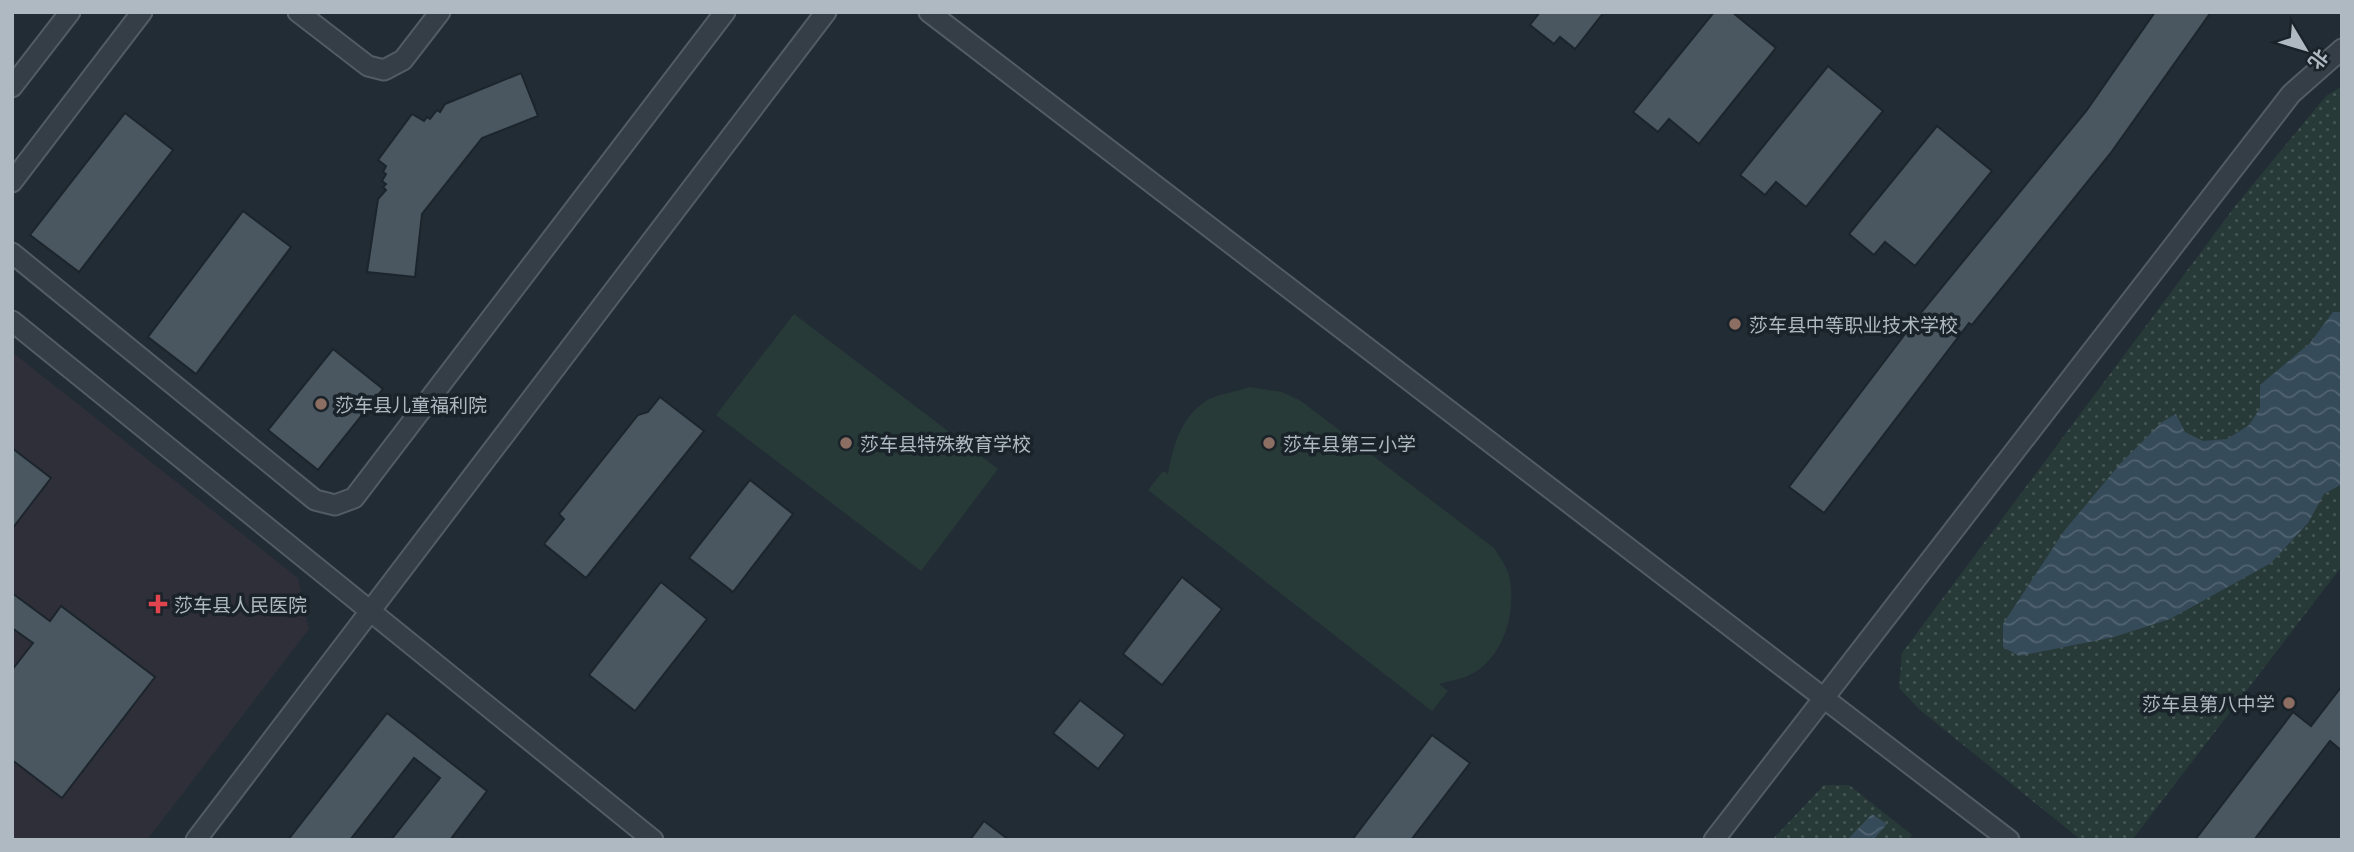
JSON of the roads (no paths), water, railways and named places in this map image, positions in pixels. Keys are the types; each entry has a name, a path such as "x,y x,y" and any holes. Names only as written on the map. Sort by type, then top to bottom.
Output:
{"street":[{"path":"12,87 70,12"},
{"path":"12,182 142,12"},
{"path":"298,12 368,66 384,70 403,60 440,12"},
{"path":"12,253 315,500 335,505 354,498 725,12"},
{"path":"196,840 825,12"},
{"path":"929,12 2009,840"},
{"path":"1714,840 2291,94 2342,49"},
{"path":"12,321 653,840"}],"water":[{"path":"2333,312 2342,312 2342,484 2324,494 2308,523 2271,563 2170,619 2114,637 2019,656 2003,647 2003,624 2064,531 2120,464 2162,422 2176,414 2185,432 2203,441 2227,439 2249,425 2260,408 2260,385 2310,343"},
{"path":"1872,814 1887,824 1873,840 1847,840"}],"place":[{"name":"莎车县中等职业技术学校","path":"1735,324"},
{"name":"莎车县儿童福利院","path":"321,404"},
{"name":"莎车县特殊教育学校","path":"846,443"},
{"name":"莎车县第三小学","path":"1269,443"},
{"name":"莎车县人民医院","path":"158,604"},
{"name":"莎车县第八中学","path":"2289,703"}]}
